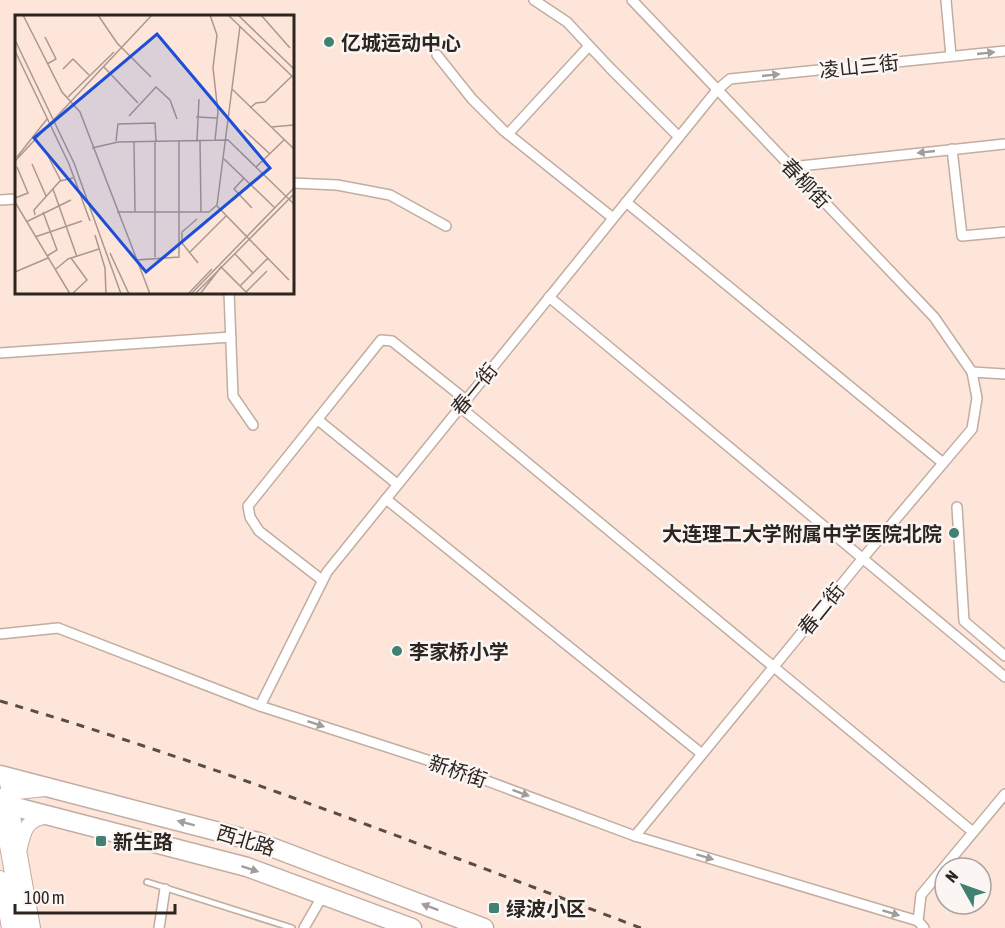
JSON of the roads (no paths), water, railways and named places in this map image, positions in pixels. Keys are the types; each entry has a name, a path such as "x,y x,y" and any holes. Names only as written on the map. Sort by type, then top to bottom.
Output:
{"highway":[{"name":"西北路","path":"4,794 53,789 258,842 484,928"},
{"name":"西北路","path":"4,794 51,816 247,867 412,928"}],"main road":[{"path":"4,794 19,853 33,928"},
{"path":"4,794 22,928"},
{"path":"19,853 24,831 30,823 38,817 51,816"},
{"path":"0,878 9,928"}],"street":[{"path":"534,0 567,22 679,137"},
{"name":"春柳街","path":"632,0 934,317 972,372"},
{"path":"946,0 951,56"},
{"path":"508,134 589,46"},
{"name":"凌山三街","path":"717,90 730,79 1005,51"},
{"path":"437,56 472,99 508,134 613,218"},
{"name":"春一街","path":"260,706 327,572 717,90"},
{"path":"790,167 1005,144"},
{"path":"952,149 962,236 1005,232"},
{"path":"294,183 337,185 390,195 446,226"},
{"path":"0,200 15,199"},
{"path":"626,202 943,463"},
{"path":"229,294 233,396 253,425"},
{"path":"549,297 1005,677"},
{"path":"0,353 231,337"},
{"path":"322,580 258,531 250,517 248,506 381,340 392,341 463,404 974,832"},
{"path":"972,372 1005,374"},
{"name":"春二街","path":"635,836 972,429 977,398 972,372"},
{"path":"318,420 397,484"},
{"path":"386,499 702,754"},
{"path":"957,507 964,621 1005,656"},
{"name":"新桥街","path":"0,634 58,628 260,706 455,769 635,836 921,925"},
{"path":"921,925 921,895 1005,794"},
{"path":"159,928 165,890"},
{"path":"304,928 323,895"}],"lane":[{"path":"147,882 165,890 292,928"}],"railway":[{"path":"0,701 243,780 641,928"}],"place":[{"name":"亿城运动中心","path":"329,42"},
{"name":"大连理工大学附属中学医院北院","path":"954,533"},
{"name":"李家桥小学","path":"397,651"},
{"name":"新生路","path":"101,841"},
{"name":"绿波小区","path":"494,908"}]}
